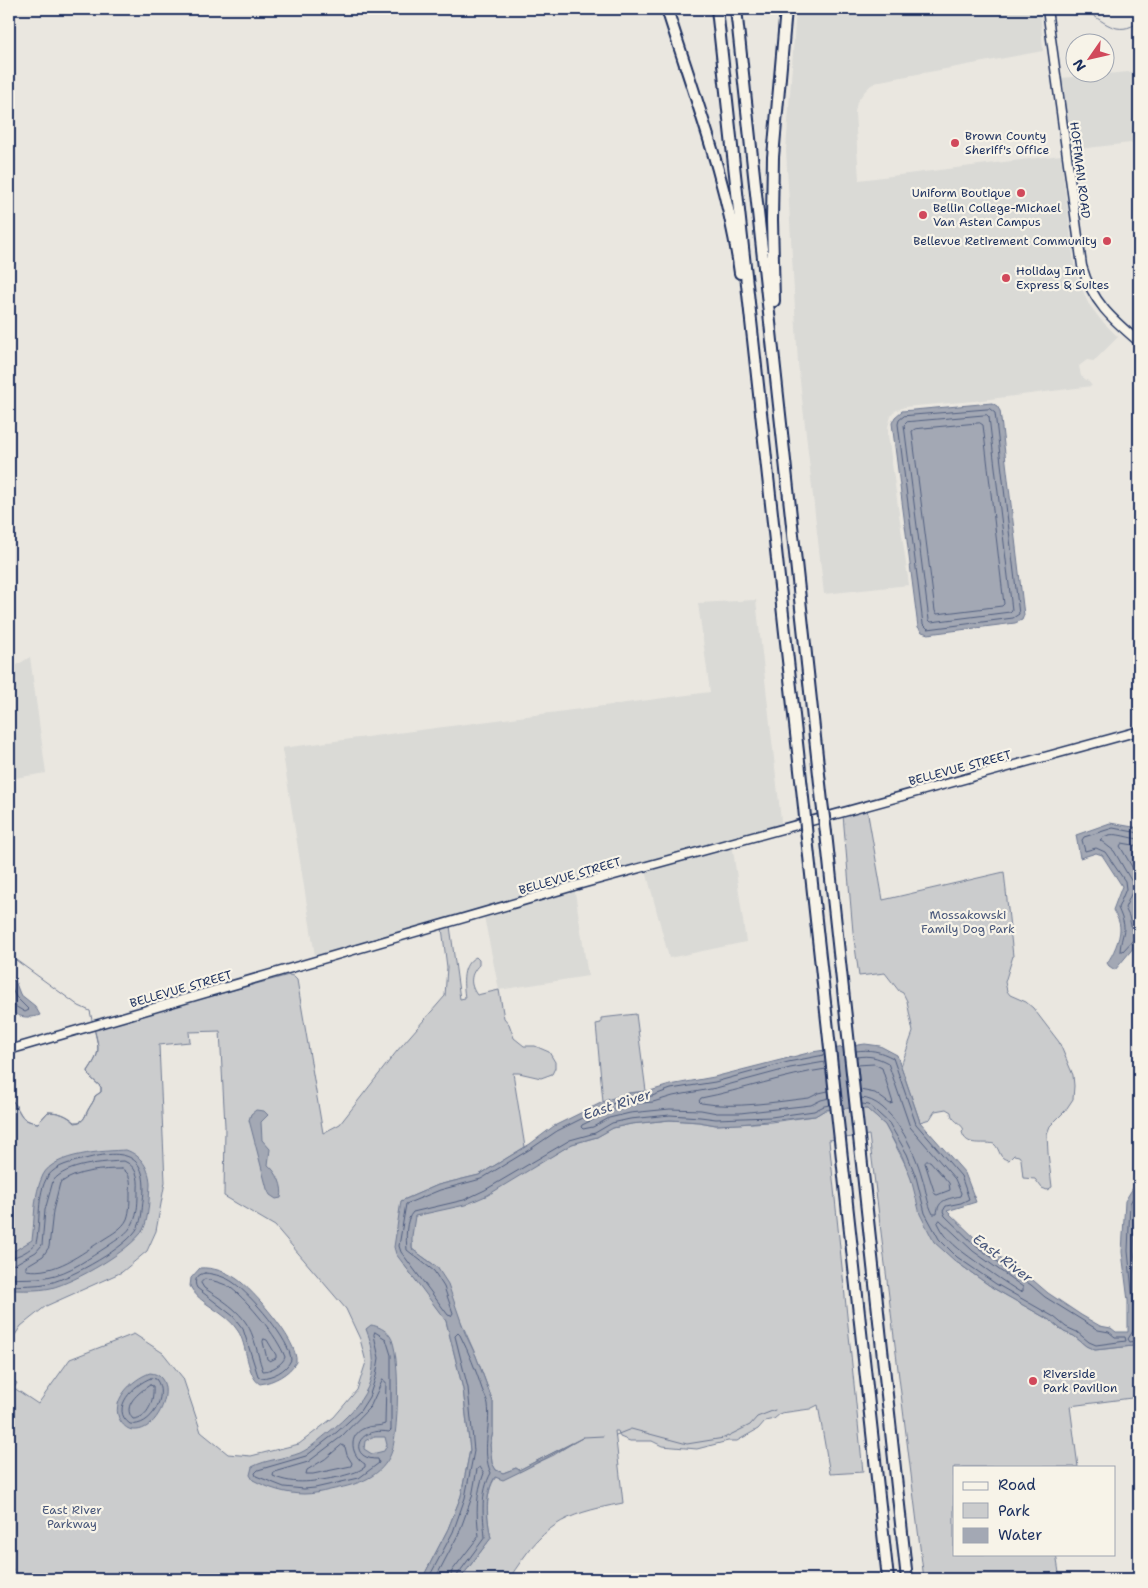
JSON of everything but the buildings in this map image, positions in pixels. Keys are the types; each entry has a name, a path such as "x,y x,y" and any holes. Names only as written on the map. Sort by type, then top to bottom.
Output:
{"highway":[{"path":"667,9 727,203 734,236 753,377 758,386"},
{"path":"717,9 888,1579"},
{"path":"736,9 907,1579"},
{"path":"772,342 774,326 773,157 786,9"}],"street":[{"name":"HOFFMAN ROAD","path":"1047,9 1082,266 1086,280 1099,304 1110,317 1139,342"},
{"name":"BELLEVUE STREET","path":"9,1050 549,893 1139,731"}],"shaded area":[{"path":"796,9 1040,9 1043,51 880,81 871,85 857,102 855,112 859,180 1061,155 1075,272 1088,303 1100,319 1118,337 1094,361 1087,360 1079,366 1081,376 1092,386 974,401 904,407 895,411 891,416 888,435 909,585 824,594 798,363 786,150"},
{"path":"1139,71 1139,142 1070,150 1062,78 1066,78 1066,82 1116,82 1116,73"},
{"path":"9,111 16,161 9,166"},
{"path":"756,600 782,829 732,843 746,942 669,958 645,867 574,886 588,976 499,990 483,912 316,962 282,748 710,692 698,603"},
{"path":"30,657 46,773 9,779 9,670"}],"green space":[{"name":"Mossakowski Family Dog Park","path":"867,809 883,900 1004,872 1013,956 1005,982 1007,991 1010,995 1026,1002 1033,1008 1059,1042 1073,1075 1073,1099 1065,1111 1050,1126 1047,1134 1052,1187 1047,1190 1042,1188 1035,1179 1023,1178 1019,1156 1014,1155 1009,1160 1005,1159 994,1144 975,1143 967,1140 962,1132 964,1130 963,1127 951,1115 951,1112 946,1109 935,1111 930,1119 920,1122 901,1066 913,1032 907,1001 903,993 899,991 885,973 859,976 853,932 843,815"},
{"name":"East River Parkway","path":"450,926 460,999 465,998 465,969 471,960 476,957 479,960 479,965 472,976 472,983 477,995 499,990 504,1018 509,1024 514,1038 524,1046 535,1046 549,1052 555,1062 555,1068 552,1074 541,1078 513,1073 525,1147 479,1175 438,1185 401,1201 415,1216 438,1210 501,1185 572,1144 597,1137 613,1128 670,1120 716,1125 771,1122 815,1116 825,1110 867,1109 885,1125 955,1261 993,1288 1051,1321 1086,1346 1095,1350 1139,1344 1139,1397 1070,1406 1078,1466 953,1466 953,1556 1056,1556 1060,1579 924,1579 869,1135 829,1140 863,1472 830,1474 818,1405 810,1409 781,1413 774,1419 765,1421 758,1429 737,1441 728,1441 697,1449 662,1446 652,1441 630,1441 620,1437 618,1431 615,1431 623,1503 583,1512 555,1525 533,1546 509,1579 460,1579 491,1538 488,1523 488,1498 492,1483 496,1477 503,1479 554,1455 572,1443 519,1470 516,1468 503,1473 496,1470 492,1463 490,1445 493,1432 493,1402 476,1356 437,1267 412,1249 412,1242 405,1266 446,1321 463,1389 470,1450 461,1496 448,1529 422,1579 23,1579 9,1568 9,1377 17,1383 14,1388 38,1404 70,1359 134,1334 163,1353 183,1378 201,1432 228,1454 251,1456 299,1444 334,1417 357,1390 366,1362 360,1339 346,1309 275,1226 224,1196 225,1126 220,1031 189,1032 190,1042 159,1045 165,1182 156,1231 147,1251 122,1272 46,1306 21,1326 9,1344 9,1100 11,1099 24,1118 32,1122 38,1123 48,1112 63,1114 75,1122 80,1121 85,1117 95,1096 101,1092 101,1087 90,1077 88,1071 98,1051 94,1028 289,975 297,980 323,1133 340,1124 397,1051 445,996 447,967 442,928"},
{"path":"636,1014 646,1091 629,1093 603,1102 596,1024 601,1023 601,1018"}],"water":[{"path":"992,403 1000,411 1024,615 1022,620 1015,623 928,634 922,632 918,627 892,423 895,417 902,411"},
{"path":"1110,823 1139,828 1139,941 1115,970 1107,963 1116,947 1120,933 1118,919 1113,910 1122,886 1102,855 1096,853 1080,858 1076,835"},
{"path":"9,979 15,981 20,994 35,1006 40,1015 31,1017 21,1016 10,1009"},
{"name":"East River","path":"865,1044 880,1046 897,1055 920,1122 965,1173 976,1202 947,1211 980,1243 1048,1293 1100,1326 1111,1328 1116,1332 1128,1332 1128,1301 1122,1252 1125,1201 1139,1178 1139,1344 1095,1350 1086,1346 1051,1321 993,1288 955,1261 934,1242 920,1214 911,1179 902,1156 885,1125 867,1109 825,1110 815,1116 740,1124 716,1125 670,1120 613,1128 597,1137 572,1144 488,1195 465,1205 415,1216 412,1249 437,1267 448,1284 465,1333 476,1356 493,1402 493,1432 490,1445 492,1463 496,1470 503,1473 516,1468 519,1470 584,1437 503,1480 495,1477 488,1499 488,1523 491,1538 460,1579 422,1579 448,1529 461,1496 470,1450 463,1389 446,1321 396,1254 394,1247 401,1201 438,1185 479,1175 530,1144 554,1126 607,1100 629,1093 650,1091 670,1085 714,1077 812,1052"},
{"path":"256,1110 264,1111 268,1115 261,1122 262,1140 270,1149 268,1165 279,1180 282,1189 281,1198 276,1199 270,1195 267,1189 249,1120 251,1114"},
{"path":"126,1150 136,1155 144,1163 150,1179 149,1202 143,1230 127,1247 115,1256 87,1273 61,1285 40,1290 9,1290 9,1254 32,1240 37,1191 43,1175 49,1168 68,1158 105,1151"},
{"path":"200,1268 214,1269 233,1276 274,1317 295,1353 296,1362 281,1377 260,1384 252,1375 238,1331 227,1318 194,1293 190,1286 191,1278"},
{"path":"371,1325 382,1329 390,1336 394,1345 396,1359 397,1415 393,1447 385,1464 379,1471 364,1480 311,1494 284,1492 253,1480 250,1475 252,1467 308,1449 352,1411 361,1399 368,1387 373,1361 366,1329","holes":["372,1437 385,1437 387,1445 384,1451 372,1454 364,1449 365,1441"]},
{"path":"150,1373 159,1376 164,1383 165,1392 159,1413 144,1428 134,1430 126,1428 118,1414 120,1399 129,1386"}],"waterway":[{"path":"1084,9 1104,23 1117,28 1131,27 1139,22"},
{"path":"9,955 79,1006 90,1011 92,1020"},
{"path":"9,1100 11,1099 24,1118 32,1122 38,1123 48,1112 63,1114 75,1123 82,1121 95,1096 101,1092 101,1087 90,1077 88,1071 98,1052 95,1032"},
{"path":"616,1435 631,1429 687,1444 724,1438 750,1425 757,1417 775,1410"},
{"path":"584,1437 603,1436"}],"place":[{"name":"Brown County Sheriff's Office","path":"955,143"},
{"name":"Uniform Boutique","path":"1021,193"},
{"name":"Bellin College-Michael Van Asten Campus","path":"923,215"},
{"name":"Bellevue Retirement Community","path":"1107,241"},
{"name":"Holiday Inn Express & Suites","path":"1006,278"},
{"name":"Riverside Park Pavilion","path":"1033,1381"}]}
